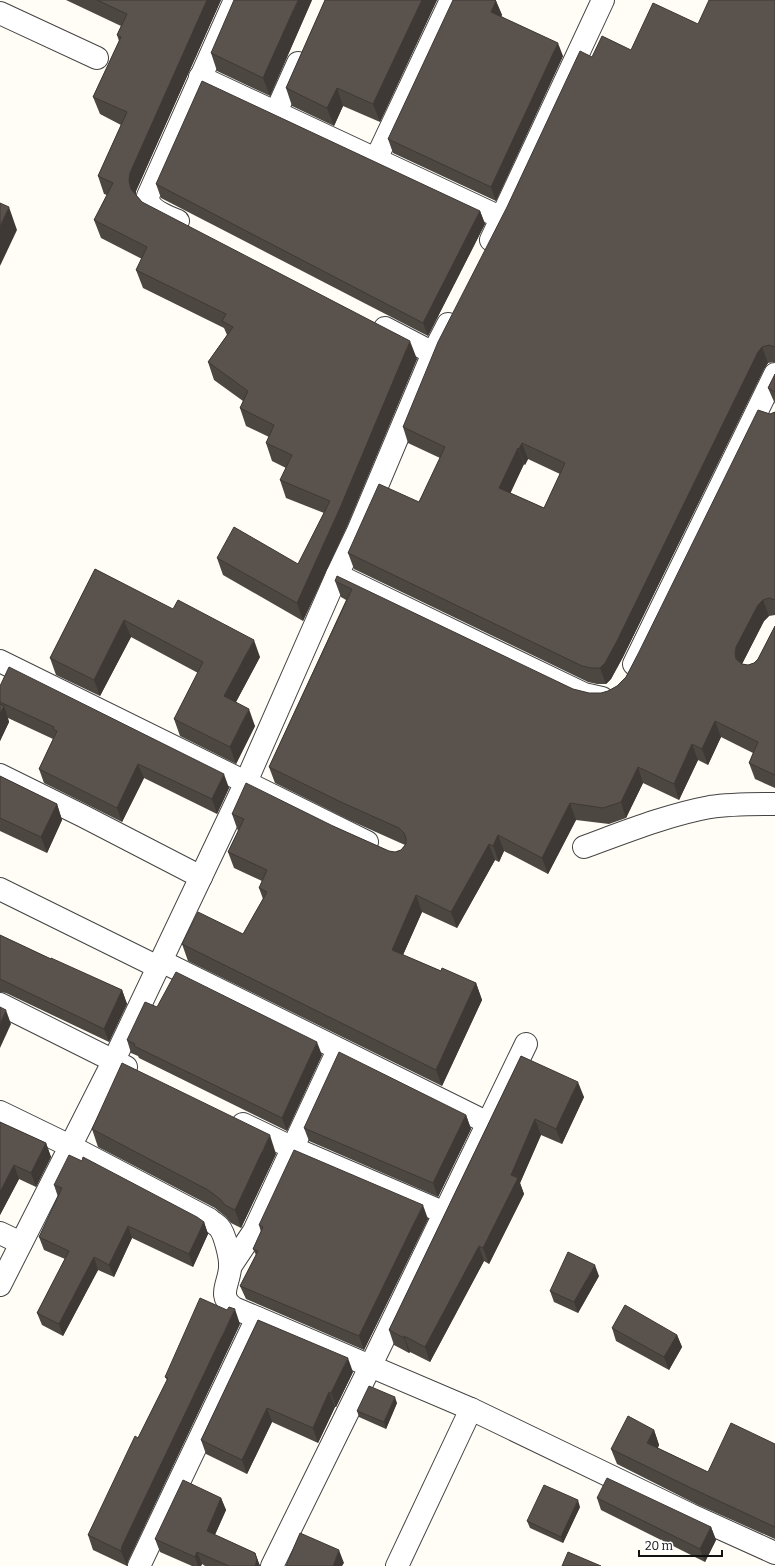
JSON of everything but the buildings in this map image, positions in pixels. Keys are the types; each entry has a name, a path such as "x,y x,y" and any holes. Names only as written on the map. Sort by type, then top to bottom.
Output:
{"street":[{"path":"195,230 154,209 148,201 148,196 235,0"},
{"path":"376,159 450,0"},
{"path":"480,261 502,218 603,0"},
{"path":"0,13 97,58"},
{"path":"276,112 307,42"},
{"path":"200,77 502,218"},
{"path":"0,1285 114,1060 246,782 337,575 358,531 434,353 459,303"},
{"path":"370,320 434,353"},
{"path":"337,575 584,694 604,698 614,696 766,414 775,374"},
{"path":"0,661 344,831 386,850"},
{"path":"0,775 201,877"},
{"path":"584,847 636,828 711,807 749,804 775,804"},
{"path":"0,889 488,1123"},
{"path":"0,1004 142,1074"},
{"path":"272,1566 526,1044"},
{"path":"338,1050 254,1231 230,1267 224,1294 228,1304 257,1318 371,1365 471,1409 691,1515 775,1553"},
{"path":"0,1112 70,1146 209,1219 218,1226 223,1234 230,1267"},
{"path":"228,1116 293,1148 445,1213"},
{"path":"0,1233 21,1243"},
{"path":"139,1566 257,1318"},
{"path":"397,1566 471,1409"},
{"path":"771,1566 775,1557"}]}
